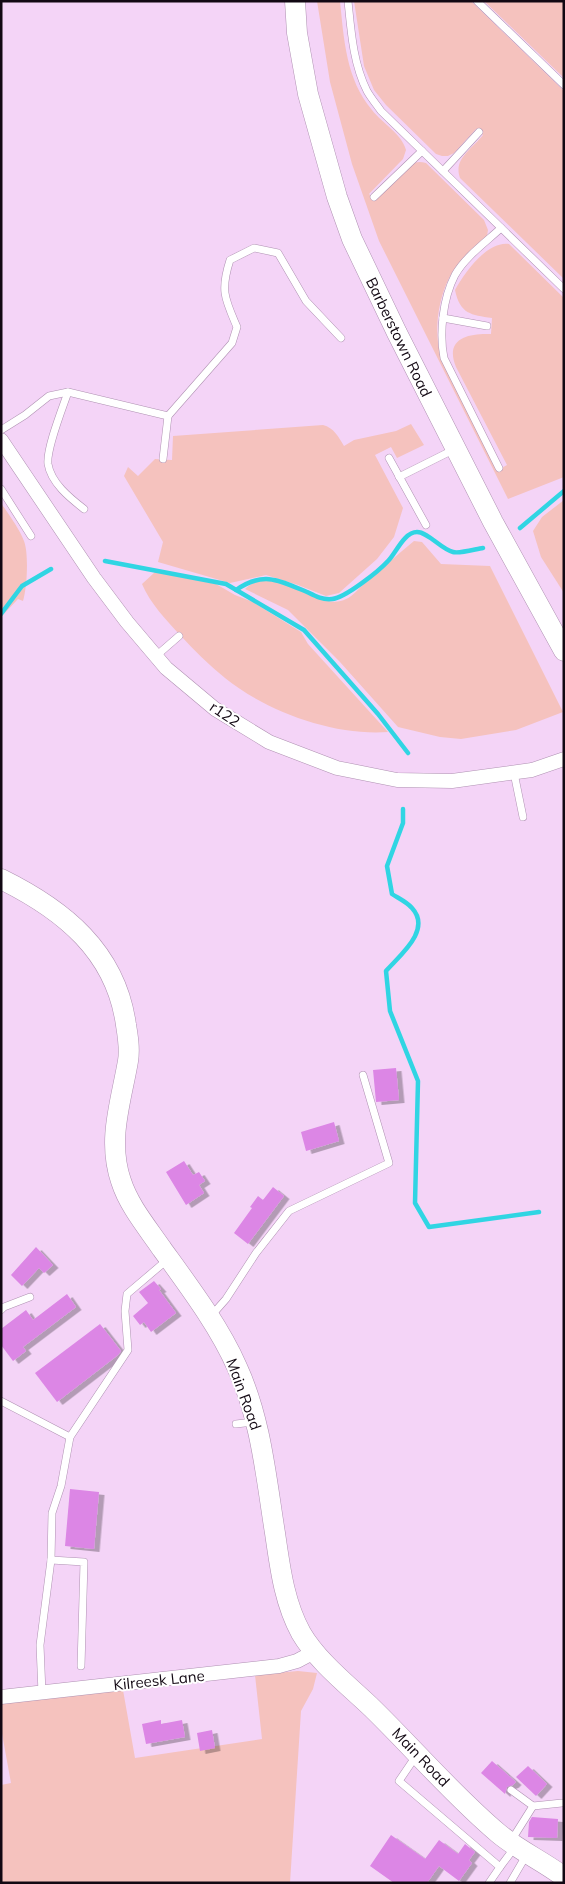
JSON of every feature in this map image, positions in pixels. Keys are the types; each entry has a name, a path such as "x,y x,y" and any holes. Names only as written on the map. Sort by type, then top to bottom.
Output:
{"main road":[{"name":"Barberstown Road","path":"295,1 297,33 308,94 337,197 352,239 373,285 493,522 564,651"},
{"name":"Main Road","path":"1,879 40,899 66,919 95,949 112,975 125,1014 129,1057 114,1134 115,1159 121,1184 133,1208 209,1318 237,1367 256,1422 288,1604 301,1632 314,1652 474,1812 518,1847 564,1877"}],"street":[{"name":"r122","path":"1,440 94,578 127,622 166,668 215,709 268,742 337,768 397,780 452,781 532,770 564,759"},
{"name":"Kilreesk Lane","path":"1,1697 279,1666 297,1661 314,1652"}],"lane":[{"path":"348,1 350,29 356,62 367,91 380,111 564,289"},
{"path":"477,1 564,85"},
{"path":"443,171 479,132"},
{"path":"374,197 422,151"},
{"path":"499,468 444,358 441,341 443,318 456,274 501,228"},
{"path":"164,459 168,416 232,343 237,327 224,299 225,276 230,260 254,248 278,253 306,301 341,338"},
{"path":"443,318 487,326"},
{"path":"1,430 26,415 49,396 68,392 168,416"},
{"path":"68,392 50,448 48,463 55,481 84,510"},
{"path":"399,477 456,449"},
{"path":"389,458 426,525"},
{"path":"1,489 31,536"},
{"path":"156,656 179,636"},
{"path":"514,773 524,817"},
{"path":"209,1318 226,1299 256,1253 289,1211 389,1163 363,1075"},
{"path":"42,1693 40,1645 51,1560 52,1513 61,1486 70,1437 128,1350 125,1311 127,1294 169,1258"},
{"path":"1,1310 4,1307 30,1297"},
{"path":"1,1402 70,1437"},
{"path":"236,1424 256,1422"},
{"path":"51,1560 84,1562 81,1666"},
{"path":"418,1754 399,1782 500,1867"},
{"path":"511,1790 533,1806 562,1803"},
{"path":"510,1883 518,1847 533,1806"},
{"path":"489,1883 518,1847"}],"shaded area":[{"path":"317,1 340,1 348,59 357,85 363,98 372,110 396,134 406,150 403,159 369,194 376,200 410,165 417,162 426,163 484,220 488,230 487,236 451,274 439,308 437,331 440,352 498,470 507,465 456,367 453,357 453,349 461,339 467,336 491,334 492,318 478,316 463,309 455,290 471,267 485,252 501,244 509,244 564,298 564,477 508,499 379,241 352,164 330,82"},
{"path":"354,1 471,1 564,91 564,279 460,178 459,165 461,160 483,135 476,129 454,153 448,156 436,154 386,105 374,90 364,66"},
{"path":"484,1 564,1 564,78"},
{"path":"411,424 424,445 397,458 391,447 375,455 403,508 394,537 377,559 339,593 326,596 266,575 230,583 158,562 163,542 124,476 128,467 138,476 155,459 172,460 173,436 323,425 333,430 344,446 354,440 396,431"},
{"path":"564,500 564,593 541,557 533,531 542,517"},
{"path":"1,503 22,536 26,547 27,562 23,601 18,599 1,617"},
{"path":"414,541 422,542 441,564 490,566 563,712 516,730 461,739 440,737 398,727 340,662 288,610 245,589 257,582 269,580 282,583 322,600 335,602 346,599"},
{"path":"155,572 216,584 235,595 253,602 301,632 308,644 388,732 367,732 324,726 281,711 242,690 225,678 202,657 154,605 142,584"},
{"path":"298,1671 317,1673 313,1689 301,1711 290,1883 1,1883 1,1785 11,1783 1,1728 1,1703 123,1690 135,1758 262,1739 255,1675"}],"building":[{"path":"396,1068 399,1100 376,1102 373,1070"},
{"path":"334,1122 339,1141 306,1151 301,1132"},
{"path":"184,1161 193,1175 199,1172 205,1181 199,1185 204,1193 186,1205 166,1172"},
{"path":"273,1187 284,1196 248,1244 234,1233 258,1196 263,1200"},
{"path":"36,1247 53,1265 44,1273 39,1268 22,1286 11,1275"},
{"path":"154,1281 176,1313 151,1332 144,1322 140,1325 133,1316 148,1303 139,1292"},
{"path":"67,1294 76,1307 23,1347 26,1351 13,1361 1,1345 1,1329 26,1310 33,1320"},
{"path":"100,1324 121,1351 57,1402 35,1373"},
{"path":"70,1489 99,1492 94,1549 65,1546"},
{"path":"161,1720 161,1724 182,1720 185,1737 146,1744 142,1724"},
{"path":"212,1730 215,1748 200,1751 197,1733"},
{"path":"492,1761 516,1782 507,1787 505,1794 481,1773"},
{"path":"528,1766 547,1784 536,1796 516,1777"},
{"path":"532,1817 558,1819 557,1838 528,1837 529,1822"},
{"path":"391,1835 425,1859 439,1840 458,1854 465,1844 475,1852 469,1860 472,1863 459,1881 439,1866 427,1883 394,1883 370,1866"}],"waterway":[{"path":"520,528 564,491"},
{"path":"236,590 255,581 271,579 322,598 332,599 345,594 362,583 384,565 408,535 417,532 426,535 453,552 483,548"},
{"path":"105,561 226,584 304,630 378,714 408,753"},
{"path":"1,614 22,586 51,569"},
{"path":"403,809 403,823 387,866 392,894 412,908 417,916 418,925 412,942 386,971 390,1011 418,1081 415,1203 429,1227 539,1212"}]}
